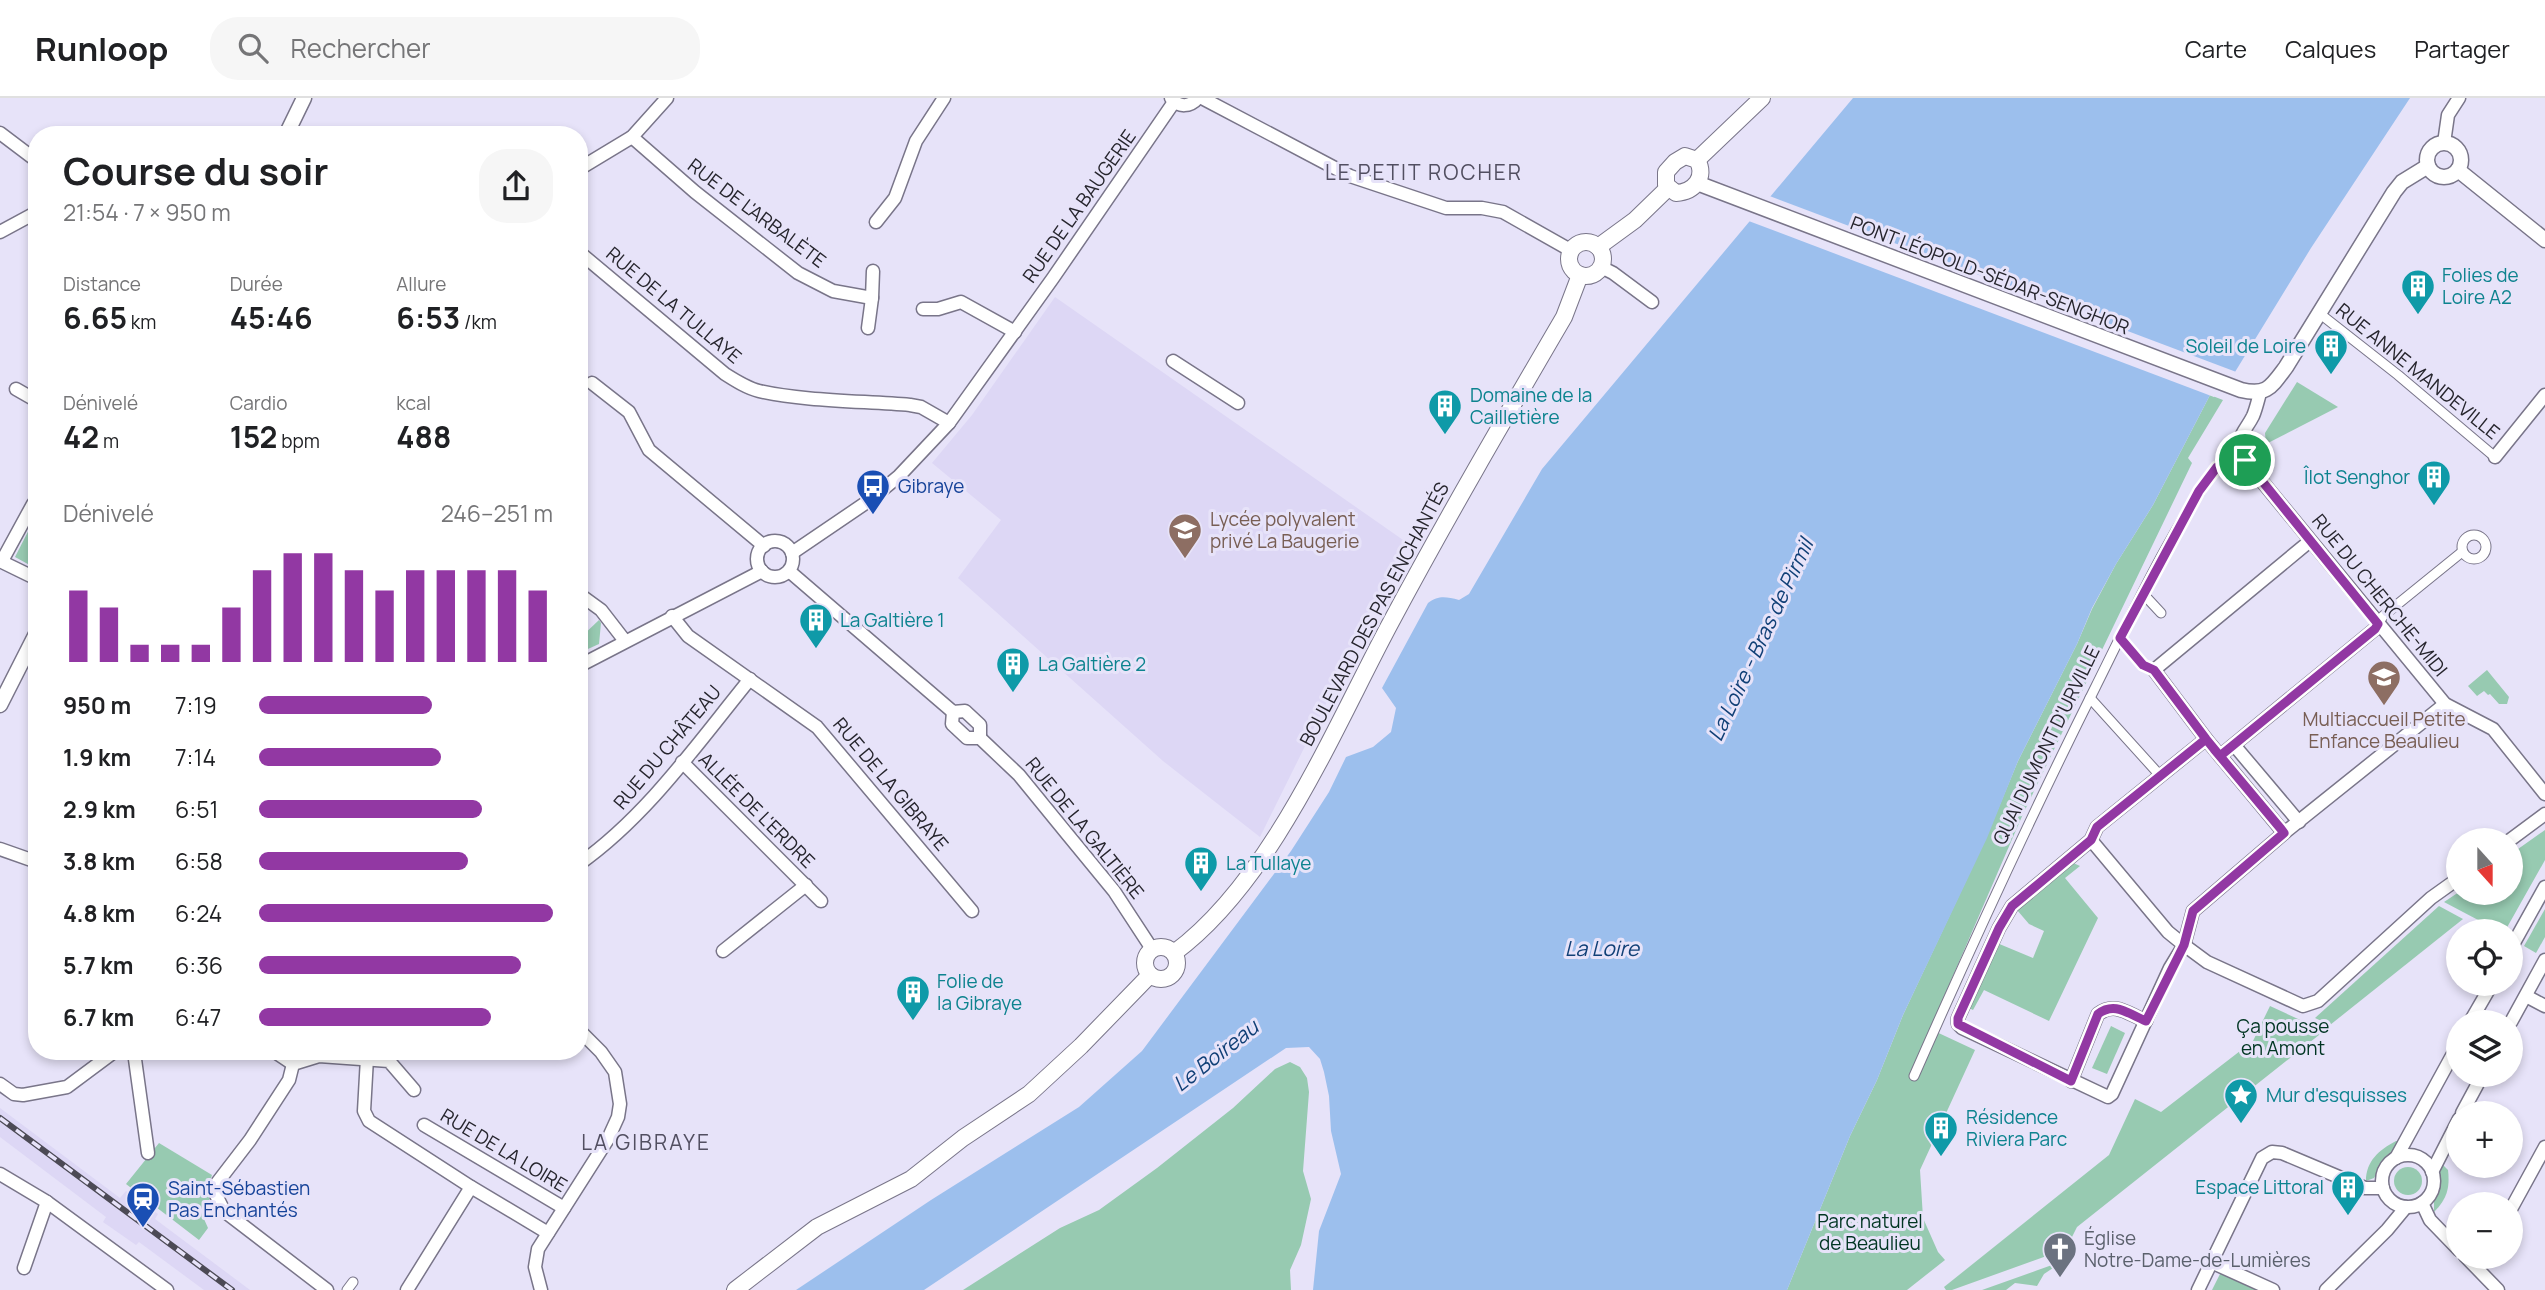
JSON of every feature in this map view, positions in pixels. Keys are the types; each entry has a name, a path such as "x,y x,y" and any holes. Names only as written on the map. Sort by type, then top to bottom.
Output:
{"main road":[{"path":"1697,160 1762,98"},
{"path":"1685,156 1697,160 1702,172 1702,186 1676,193 1668,188 1666,172 1685,156"},
{"path":"1598,247 1635,220 1668,188"},
{"path":"1584,243 1598,247 1602,255 1601,267 1594,274 1580,275 1571,266 1572,251 1584,243"},
{"name":"BOULEVARD DES PAS ENCHANTÉS","path":"1174,953 1216,916 1282,826 1396,612 1564,317 1580,275"},
{"path":"1165,947 1174,953 1177,967 1171,977 1161,979 1150,975 1145,961 1152,949 1165,947"},
{"path":"735,1290 817,1227 911,1179 963,1138 1029,1094 1081,1046 1150,975"}],"street":[{"path":"290,126 304,98"},
{"path":"588,164 632,137 667,98"},
{"path":"876,222 895,198 916,141 943,98"},
{"path":"1172,100 1186,106 1200,98 1350,176 1446,208 1482,208 1503,212 1572,251"},
{"path":"2444,143 2448,115 2459,98"},
{"name":"RUE DE LA BAUGERIE","path":"792,553 870,500 898,476 949,424 1015,332 1172,100"},
{"path":"0,133 28,154"},
{"name":"RUE DE L'ARBALÈTE","path":"632,137 695,192 798,273 833,291 872,298"},
{"path":"2444,143 2451,144 2459,152 2461,159 2458,170 2448,177 2440,177 2432,173 2427,159 2431,149 2444,143"},
{"path":"2245,460 2238,442 2253,415 2260,393 2272,386 2394,192 2411,175 2428,166"},
{"path":"2458,170 2545,240"},
{"name":"PONT LÉOPOLD-SÉDAR-SENGHOR","path":"1702,186 2241,390 2260,393"},
{"path":"0,232 28,217"},
{"name":"RUE DE LA TULLAYE","path":"588,259 739,383 781,395 921,407 949,424"},
{"path":"1601,267 1613,272 1652,302"},
{"path":"868,328 873,271"},
{"path":"923,309 938,309 961,302 1015,332"},
{"name":"RUE ANNE MANDEVILLE","path":"2319,313 2399,375 2495,457"},
{"path":"1173,361 1238,403"},
{"path":"592,383 629,412 649,450 764,546"},
{"path":"16,389 28,396"},
{"path":"2495,457 2545,396"},
{"name":"RUE DU CHERCHE-MIDI","path":"2245,460 2445,704 2493,729 2545,794"},
{"name":"QUAI DUMONT D'URVILLE","path":"1914,1076 2030,818 2141,596 2199,491 2217,467 2245,460"},
{"path":"28,512 1,561 28,574"},
{"path":"2154,670 2310,541"},
{"path":"779,542 787,546 792,553 793,563 789,571 775,577 762,571 758,557 764,546 779,542"},
{"path":"2220,756 2375,629 2383,616 2462,552"},
{"path":"588,661 762,571"},
{"name":"RUE DE LA GALTIÈRE","path":"789,571 953,712 965,711 980,725 980,738"},
{"path":"2141,596 2148,599 2161,613"},
{"path":"588,601 601,610 625,641"},
{"name":"RUE DE LA GIBRAYE","path":"672,616 688,636 817,727 972,911"},
{"path":"2120,638 2143,665 2154,670 2206,739 2284,833"},
{"path":"0,705 28,650"},
{"name":"RUE DU CHÂTEAU","path":"588,858 608,844 638,814 750,679"},
{"path":"2090,698 2156,771"},
{"path":"2206,739 2097,827 2091,840 2012,906 1999,928 1958,1018 1958,1024 1962,1028 2108,1097 2112,1094 2184,945 2193,911 2284,833 2445,704"},
{"name":"RUE DE LA GALTIÈRE","path":"953,712 952,724 967,738 980,738 1019,775 1132,916 1152,949"},
{"path":"2234,745 2298,822"},
{"name":"ALLÉE DE L'ERDRE","path":"682,762 821,901"},
{"path":"2524,830 2545,814"},
{"path":"2091,840 2168,932 2184,945 2207,962 2300,1005 2314,1004 2446,887"},
{"path":"0,849 28,859"},
{"name":"ALLÉE DE L'ERDRE","path":"723,951 806,885"},
{"path":"2523,926 2545,887"},
{"path":"2518,1010 2545,960"},
{"path":"2526,996 2545,1006"},
{"path":"2071,1081 2098,1014 2106,1007 2115,1007 2146,1021"},
{"name":"RUE DE LA LOIRE","path":"541,1290 536,1273 538,1249 614,1128 620,1104 618,1081 609,1062 588,1040"},
{"path":"0,1084 14,1094 23,1095 67,1087 103,1060"},
{"path":"135,1060 148,1153"},
{"path":"287,1060 293,1064"},
{"path":"293,1064 306,1060"},
{"path":"367,1060 364,1111 369,1121 548,1233"},
{"path":"382,1060 389,1061 414,1090"},
{"path":"293,1064 289,1080 250,1140 217,1183 216,1195 224,1211 327,1290"},
{"path":"2406,1207 2391,1201 2383,1188 2384,1172 2396,1158 2446,1067"},
{"name":"RUE DE LA LOIRE","path":"424,1125 564,1208"},
{"path":"2326,1290 2387,1230 2406,1207 2421,1203 2432,1189 2432,1172 2446,1145"},
{"path":"2198,1290 2248,1184 2267,1154 2277,1152 2365,1188 2383,1188"},
{"path":"2521,1192 2544,1152"},
{"path":"2396,1158 2418,1158 2426,1163 2432,1172"},
{"path":"0,1174 47,1202 167,1290"},
{"path":"407,1290 471,1187"},
{"path":"24,1268 47,1202"},
{"path":"2421,1203 2430,1220 2446,1237"},
{"path":"2211,1262 2273,1290"},
{"path":"2481,1269 2498,1290"}],"shaded area":[{"name":"Lycée polyvalent privé La Baugerie","path":"1055,297 1406,542 1260,837 1163,761 958,578 1001,520 932,463 972,415"},
{"path":"0,1108 120,1198 126,1191 158,1214 155,1219 250,1290 204,1290 139,1242 136,1245 103,1222 106,1217 0,1137"}],"green space":[{"path":"2297,382 2338,407 2266,444 2265,433"},
{"name":"Parc naturel de Beaulieu","path":"2210,395 2223,400 2188,458 2192,463 2023,814 1930,1029 1975,1050 1920,1170 1923,1218 1938,1252 1945,1260 1907,1290 1787,1290 1850,1136 1986,838 2018,761 2092,609 2153,505"},
{"path":"28,532 28,564 15,557"},
{"path":"599,620 599,644 588,649 588,630"},
{"path":"2487,670 2509,697 2507,704 2499,704 2484,691 2477,696 2468,686"},
{"path":"2545,830 2545,860 2524,897 2524,845"},
{"path":"2071,862 2080,866 2065,878 2098,918 2049,1021 1984,990 1973,1010 1967,1007 1997,943 2033,958 2044,931 2029,924 2017,910 2017,905"},
{"path":"2450,905 2520,905 2512,919 2476,919"},
{"path":"2439,906 2463,919 2446,919 2446,933 2330,1025 2315,1018"},
{"path":"2545,909 2545,937 2536,953 2524,946"},
{"name":"Ça pousse en Amont","path":"2270,1006 2324,1031 2077,1227 2066,1249 1946,1290 1944,1287 2109,1155 2135,1099 2161,1112 2253,1041"},
{"path":"2111,1026 2125,1033 2107,1074 2092,1068"},
{"path":"1290,1062 1300,1067 1307,1078 1309,1092 1303,1171 1311,1199 1301,1245 1290,1270 1291,1290 963,1290 1060,1228 1099,1210 1233,1108 1275,1069"},
{"path":"2396,1141 2402,1141 2384,1161 2374,1178 2366,1181 2371,1162 2384,1148"},
{"path":"159,1143 212,1175 208,1187 210,1203 200,1210 208,1228 199,1240 126,1184"},
{"path":"2441,1163 2446,1168 2448,1188 2445,1198 2434,1212"},
{"path":"2408,1167 2418,1171 2422,1181 2418,1191 2408,1195 2398,1191 2394,1181 2398,1171"},
{"path":"2052,1265 2053,1268 2044,1274 2037,1286 2015,1283 2006,1290 1982,1290"},
{"path":"2221,1272 2261,1290 2212,1290"}],"water":[{"name":"La Loire","path":"1853,98 2410,98 2311,248 2235,372 2210,395 2153,505 2092,608 2077,644 2018,761 1987,838 1903,1015 1787,1290 1313,1290 1319,1231 1341,1174 1331,1131 1329,1096 1324,1072 1320,1059 1309,1047 1286,1048 924,1290 796,1290 931,1200 1079,1107 1142,1051 1291,851 1329,792 1346,757 1373,747 1391,732 1396,708 1382,688 1428,603 1443,597 1459,600 1469,594 1542,469"}],"pier":[{"path":"1767,195 2239,373 2214,397 1746,220"}],"railway":[{"path":"0,1118 232,1290"}],"place":[{"name":"Folies de Loire A2","path":"2418,316"},
{"name":"Soleil de Loire","path":"2331,376"},
{"name":"Domaine de la Cailletière","path":"1445,436"},
{"name":"Îlot Senghor","path":"2434,507"},
{"name":"Gibraye","path":"873,516"},
{"name":"Lycée polyvalent privé La Baugerie","path":"1185,560"},
{"name":"La Galtière 1","path":"816,650"},
{"name":"La Galtière 2","path":"1013,694"},
{"name":"Multiaccueil Petite Enfance Beaulieu","path":"2384,707"},
{"name":"La Tullaye","path":"1201,893"},
{"name":"Folie de la Gibraye","path":"913,1022"},
{"name":"Mur d'esquisses","path":"2241,1125"},
{"name":"Résidence Riviera Parc","path":"1941,1158"},
{"name":"Espace Littoral","path":"2348,1217"},
{"name":"Saint-Sébastien Pas Enchantés","path":"143,1229"},
{"name":"Église Notre-Dame-de-Lumières","path":"2060,1279"}],"district":[{"name":"LE PETIT ROCHER","path":"1424,173"},
{"name":"LA GIBRAYE","path":"646,1143"}],"route":[{"path":"2245,460 2238,464 2217,467 2199,491 2120,638 2143,665 2154,670 2155,675 2206,739 2214,749 2281,829 2284,833 2193,911 2184,945 2170,968 2146,1021 2115,1007 2106,1007 2098,1014 2071,1081 1958,1024 1958,1018 1999,928 2012,906 2091,840 2097,827 2206,739 2220,756 2378,624 2245,460"}],"water label":[{"name":"La Loire - Bras de Pirmil","path":"1761,640"},
{"name":"Le Boireau","path":"1216,1056"}]}
